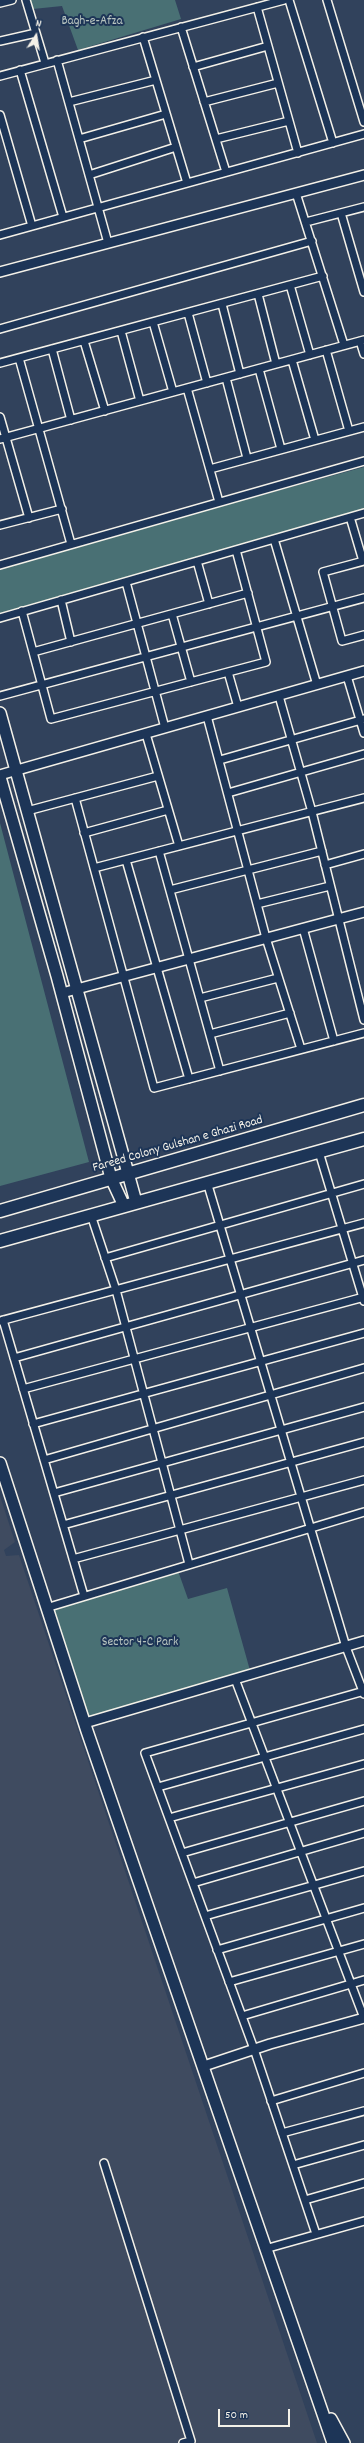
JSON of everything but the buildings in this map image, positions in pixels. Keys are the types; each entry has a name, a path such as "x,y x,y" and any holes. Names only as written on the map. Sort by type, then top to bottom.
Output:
{"main road":[{"path":"0,713 136,1202"},
{"path":"0,776 62,993 111,1178 124,1206"},
{"name":"Fareed Colony Gulshan e Ghazi Road","path":"0,1212 111,1178 364,1105"},
{"path":"0,1241 364,1139"},
{"path":"0,1463 84,1724 204,2066 265,2249 318,2396 333,2443"},
{"path":"318,2396 344,2443"}],"street":[{"path":"0,3 12,0"},
{"path":"26,0 45,63"},
{"path":"0,76 284,0"},
{"path":"289,0 333,143"},
{"path":"327,0 364,122"},
{"path":"257,7 298,152"},
{"path":"181,27 226,172"},
{"path":"0,41 36,33"},
{"path":"143,37 187,183"},
{"path":"193,67 268,46"},
{"path":"57,60 108,243"},
{"path":"20,70 63,218"},
{"path":"69,102 156,80"},
{"path":"204,102 278,83"},
{"path":"79,139 166,114"},
{"path":"0,115 32,226"},
{"path":"216,139 289,121"},
{"path":"0,235 364,134"},
{"path":"89,175 176,148"},
{"path":"0,272 364,175"},
{"path":"296,193 344,345"},
{"path":"306,222 364,206"},
{"path":"341,213 364,292"},
{"path":"0,329 312,241"},
{"path":"0,363 323,276"},
{"path":"290,285 310,355"},
{"path":"258,294 276,364"},
{"path":"222,304 240,374"},
{"path":"188,313 207,383"},
{"path":"153,322 173,392"},
{"path":"121,331 140,401"},
{"path":"84,340 105,411"},
{"path":"3,439 362,340 364,354"},
{"path":"52,349 71,420"},
{"path":"326,350 349,431"},
{"path":"19,358 71,544"},
{"path":"292,360 315,440"},
{"path":"259,369 281,449"},
{"path":"226,378 247,458"},
{"path":"187,388 219,502"},
{"path":"0,417 3,439 29,518"},
{"path":"210,468 364,427"},
{"path":"0,565 364,461"},
{"path":"0,525 62,509"},
{"path":"0,618 364,513"},
{"path":"350,518 363,561 324,572 342,641 364,635"},
{"path":"274,539 317,685"},
{"path":"22,611 51,719 266,662 236,550"},
{"path":"197,561 209,604"},
{"path":"126,582 165,728"},
{"path":"33,652 248,593"},
{"path":"0,696 364,598"},
{"path":"60,600 71,642"},
{"path":"172,614 192,682"},
{"path":"0,776 364,671"},
{"path":"228,672 238,707"},
{"path":"347,676 362,720 364,733"},
{"path":"279,696 312,812 364,1020"},
{"path":"207,716 239,830 266,938 301,1049"},
{"path":"220,760 362,720"},
{"path":"146,734 179,846"},
{"path":"228,793 364,754"},
{"path":"27,811 158,776"},
{"path":"75,798 154,1088 364,1033"},
{"path":"94,868 364,798"},
{"path":"84,833 168,810"},
{"path":"159,851 220,1071"},
{"path":"170,890 249,871 322,851"},
{"path":"325,865 364,854"},
{"path":"126,860 189,1079"},
{"path":"257,904 330,886"},
{"path":"62,993 364,912"},
{"path":"303,928 334,1041"},
{"path":"200,998 278,978"},
{"path":"210,1034 290,1013"},
{"path":"23,1389 364,1299 319,1152"},
{"path":"207,1182 346,1646 364,1692 145,1753 254,2049 316,2234"},
{"path":"106,1258 364,1184"},
{"path":"91,1215 116,1290 189,1564"},
{"path":"84,1596 14,1358 1,1320 364,1223"},
{"path":"14,1358 364,1260"},
{"path":"33,1424 364,1333"},
{"path":"44,1460 364,1368"},
{"path":"54,1493 364,1407"},
{"path":"63,1525 364,1442"},
{"path":"73,1559 364,1480"},
{"path":"46,1608 310,1527 364,1512"},
{"path":"84,1724 364,1641"},
{"path":"204,2066 254,2049 364,2018 235,1679"},
{"path":"158,1787 364,1729"},
{"path":"169,1818 364,1764"},
{"path":"182,1853 364,1801"},
{"path":"193,1883 364,1833"},
{"path":"205,1916 364,1871"},
{"path":"217,1950 364,1908"},
{"path":"230,1982 364,1944"},
{"path":"242,2016 364,1980"},
{"path":"271,2101 364,2073"},
{"path":"282,2133 364,2111"},
{"path":"293,2165 364,2145"},
{"path":"104,2163 191,2441 183,2443"},
{"path":"305,2200 364,2183"},
{"path":"265,2249 364,2221"}],"shaded area":[{"path":"0,1496 15,1542 4,1550 6,1556 19,1555 317,2443 0,2443"}],"green space":[{"name":"Bagh-e-Afza","path":"30,0 175,0 181,19 78,50 62,6 33,9"},
{"path":"364,467 364,511 0,616 0,567"},
{"path":"0,823 89,1162 0,1186"},
{"name":"Sector 4-C Park","path":"177,1568 188,1599 227,1588 251,1674 85,1723 46,1608"}]}
